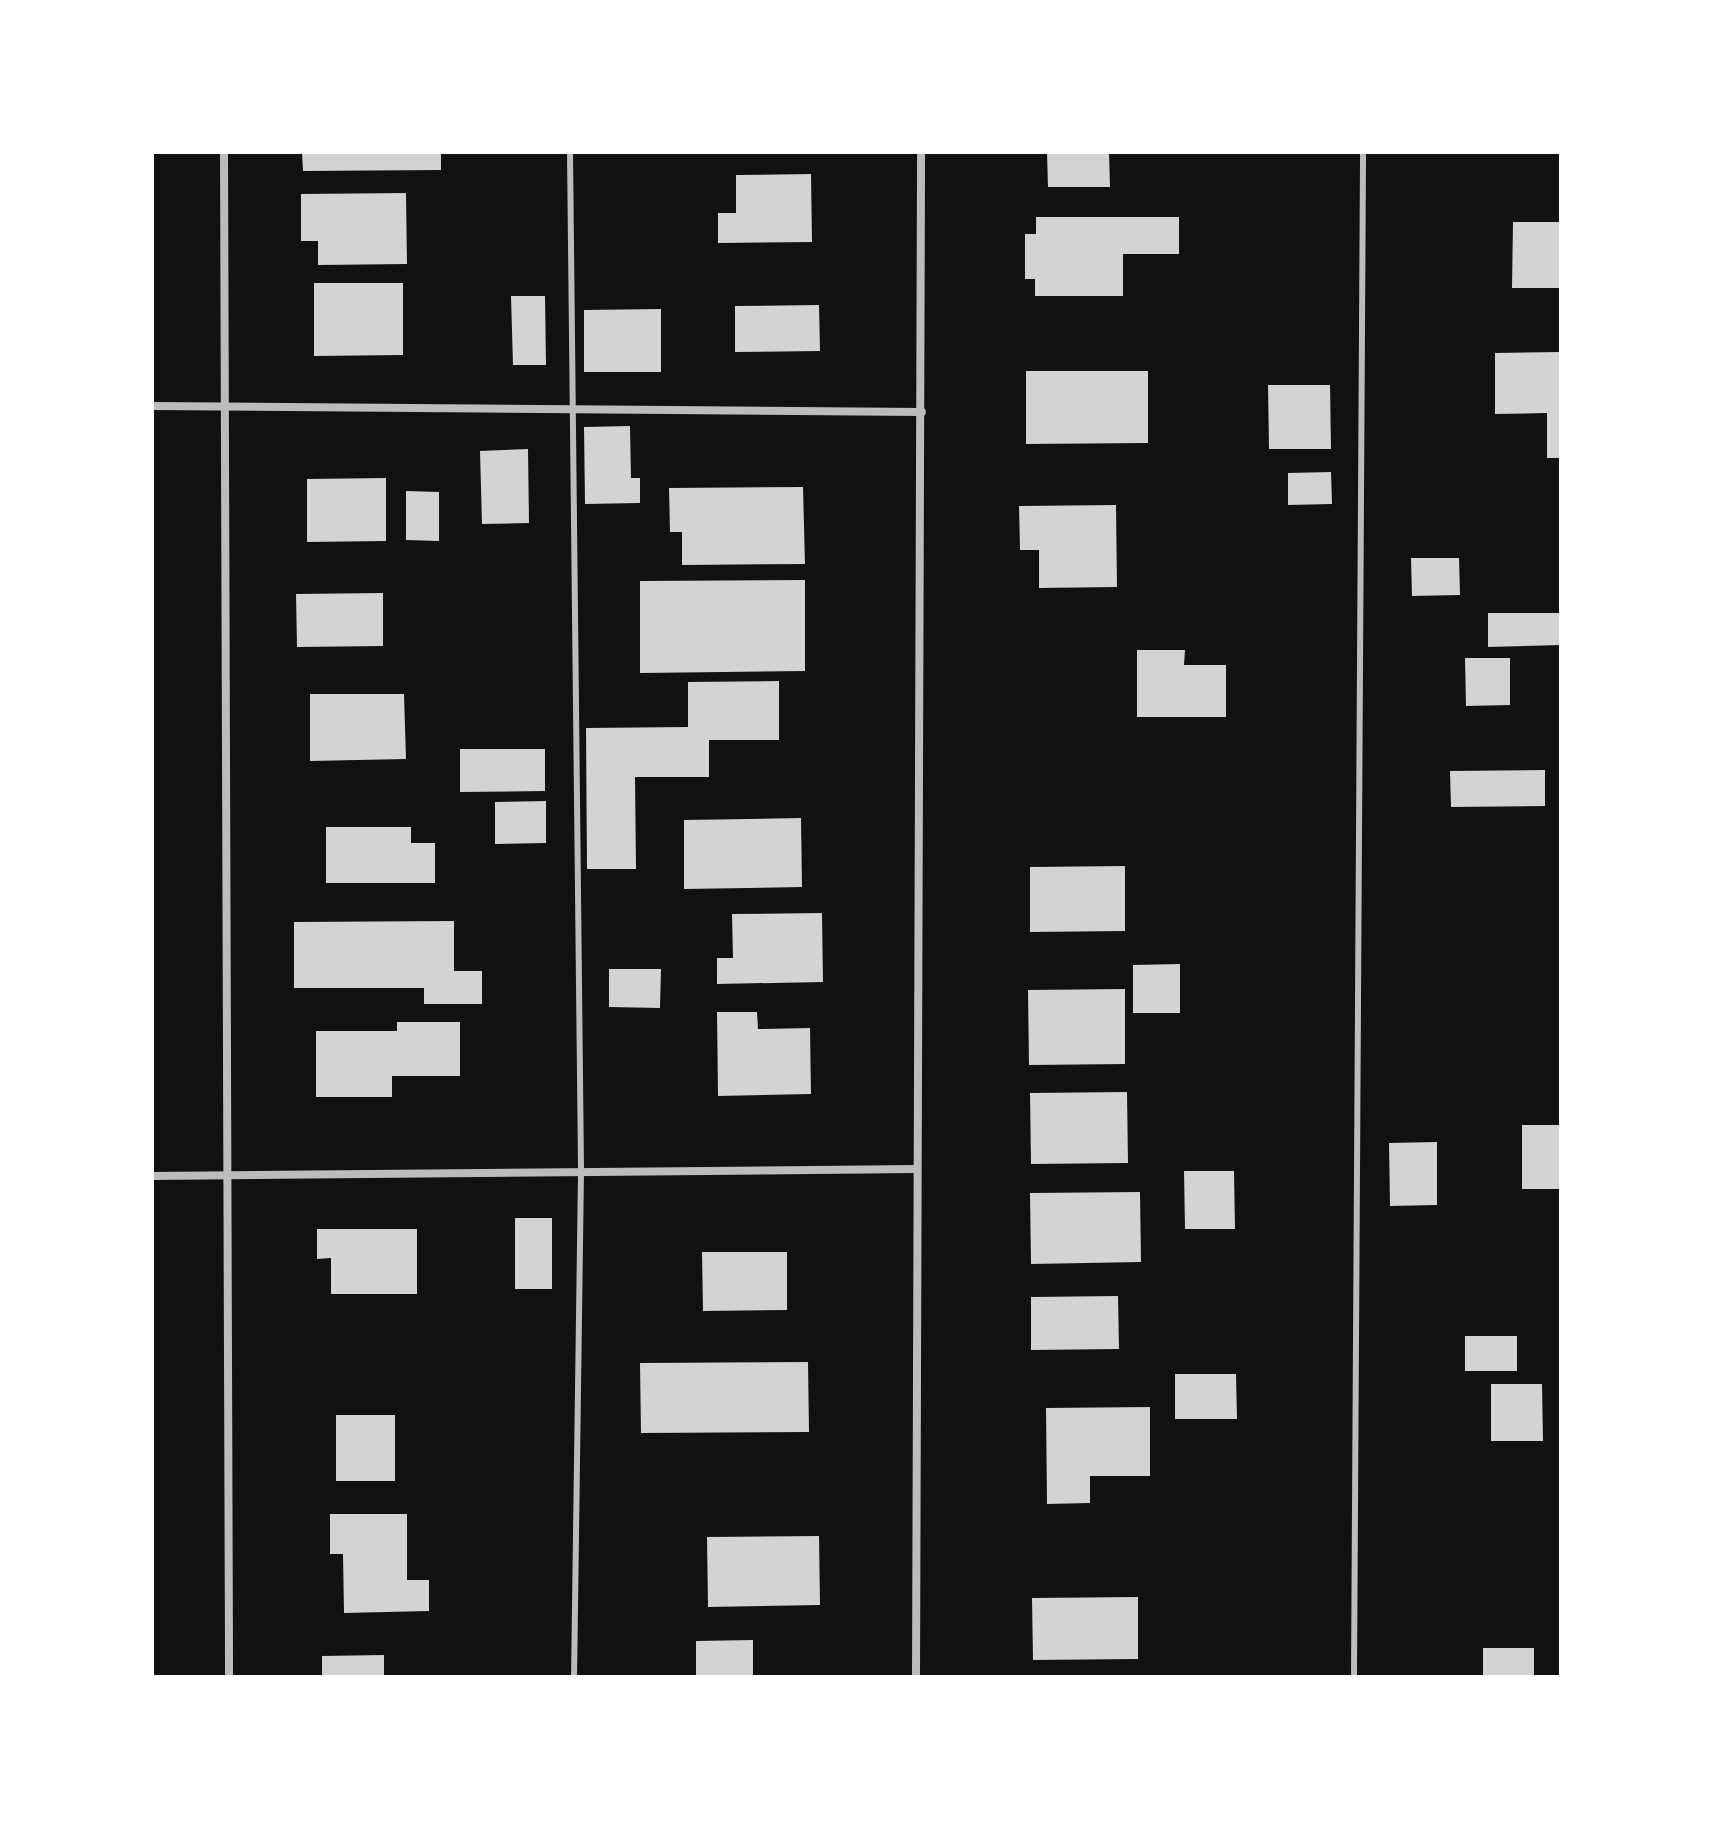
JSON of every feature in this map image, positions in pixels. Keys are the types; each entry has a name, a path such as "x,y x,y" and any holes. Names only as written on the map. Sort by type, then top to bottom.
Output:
{"street":[{"path":"224,152 229,1677"},
{"path":"916,1677 921,152"},
{"path":"152,406 922,412"},
{"path":"152,1176 917,1169"}],"lane":[{"path":"570,152 569,408 581,1172 574,1677"},
{"path":"1354,1677 1363,152"}],"building":[{"path":"302,152 441,152 441,170 303,171"},
{"path":"1047,152 1109,152 1110,187 1048,187"},
{"path":"811,174 812,242 718,243 718,213 736,213 736,175"},
{"path":"406,193 407,264 318,265 318,241 301,241 301,194"},
{"path":"1036,217 1179,217 1179,254 1123,254 1123,296 1035,296 1035,279 1025,279 1025,234 1036,234"},
{"path":"1513,222 1561,222 1561,288 1512,288"},
{"path":"314,283 403,283 403,355 314,356"},
{"path":"511,296 545,296 546,365 513,365"},
{"path":"819,305 820,351 735,352 735,306"},
{"path":"661,309 661,372 584,372 584,310"},
{"path":"1561,352 1561,458 1547,458 1547,413 1495,414 1495,353"},
{"path":"1026,371 1148,371 1148,443 1026,444"},
{"path":"1268,385 1330,385 1331,449 1269,449"},
{"path":"630,426 631,478 640,478 640,503 585,504 584,427"},
{"path":"528,449 529,523 482,524 480,451"},
{"path":"1331,472 1332,504 1288,505 1288,473"},
{"path":"386,478 386,541 307,542 307,479"},
{"path":"803,487 805,564 682,565 682,532 670,532 669,488"},
{"path":"406,491 439,492 439,541 406,540"},
{"path":"1116,505 1117,587 1039,588 1039,550 1020,550 1019,506"},
{"path":"1411,558 1459,558 1460,595 1412,596"},
{"path":"805,580 805,671 640,673 640,581"},
{"path":"383,593 383,646 297,647 296,594"},
{"path":"1488,613 1561,613 1561,645 1488,647"},
{"path":"1137,650 1185,650 1184,665 1226,665 1226,717 1137,717"},
{"path":"1465,658 1510,658 1510,705 1466,706"},
{"path":"779,681 779,740 709,740 709,777 635,777 636,869 587,869 586,728 688,727 688,682"},
{"path":"310,694 404,694 406,759 310,761"},
{"path":"460,749 545,749 545,791 460,792"},
{"path":"1545,770 1545,806 1451,807 1450,771"},
{"path":"546,801 546,843 495,844 495,802"},
{"path":"801,818 802,887 684,889 684,820"},
{"path":"326,827 411,827 411,843 435,843 435,883 326,883"},
{"path":"1125,866 1125,931 1030,932 1030,867"},
{"path":"822,913 823,982 717,984 717,958 733,958 732,914"},
{"path":"454,921 454,971 482,971 482,1004 424,1004 424,988 294,988 294,922"},
{"path":"1180,964 1180,1013 1133,1013 1133,965"},
{"path":"609,969 661,969 660,1008 609,1007"},
{"path":"1125,989 1125,1064 1029,1065 1028,990"},
{"path":"717,1012 757,1012 758,1029 810,1028 811,1094 718,1096"},
{"path":"397,1022 460,1022 460,1076 392,1076 392,1097 316,1097 316,1031 397,1031"},
{"path":"1127,1092 1128,1163 1031,1164 1030,1093"},
{"path":"1522,1125 1561,1125 1561,1189 1522,1189"},
{"path":"1437,1142 1437,1205 1390,1206 1389,1143"},
{"path":"1184,1171 1234,1171 1235,1229 1185,1229"},
{"path":"1140,1192 1141,1262 1031,1264 1030,1193"},
{"path":"515,1218 552,1218 552,1289 515,1289"},
{"path":"317,1229 417,1229 417,1294 331,1294 331,1258 317,1259"},
{"path":"702,1252 787,1252 787,1310 703,1311"},
{"path":"1118,1296 1119,1349 1031,1350 1031,1297"},
{"path":"1465,1336 1517,1336 1517,1371 1465,1371"},
{"path":"808,1362 809,1432 641,1433 640,1363"},
{"path":"1175,1374 1236,1374 1237,1419 1175,1419"},
{"path":"1491,1384 1542,1384 1543,1441 1491,1441"},
{"path":"1150,1407 1150,1476 1090,1476 1090,1503 1047,1504 1046,1408"},
{"path":"336,1415 395,1415 395,1481 336,1481"},
{"path":"330,1514 407,1514 407,1580 429,1580 429,1611 344,1613 343,1554 330,1554"},
{"path":"819,1536 820,1605 708,1607 707,1537"},
{"path":"1138,1597 1138,1659 1033,1660 1032,1598"},
{"path":"753,1640 753,1677 696,1677 696,1641"},
{"path":"1483,1648 1534,1648 1534,1677 1483,1677"},
{"path":"384,1655 384,1677 322,1677 322,1656"}]}
